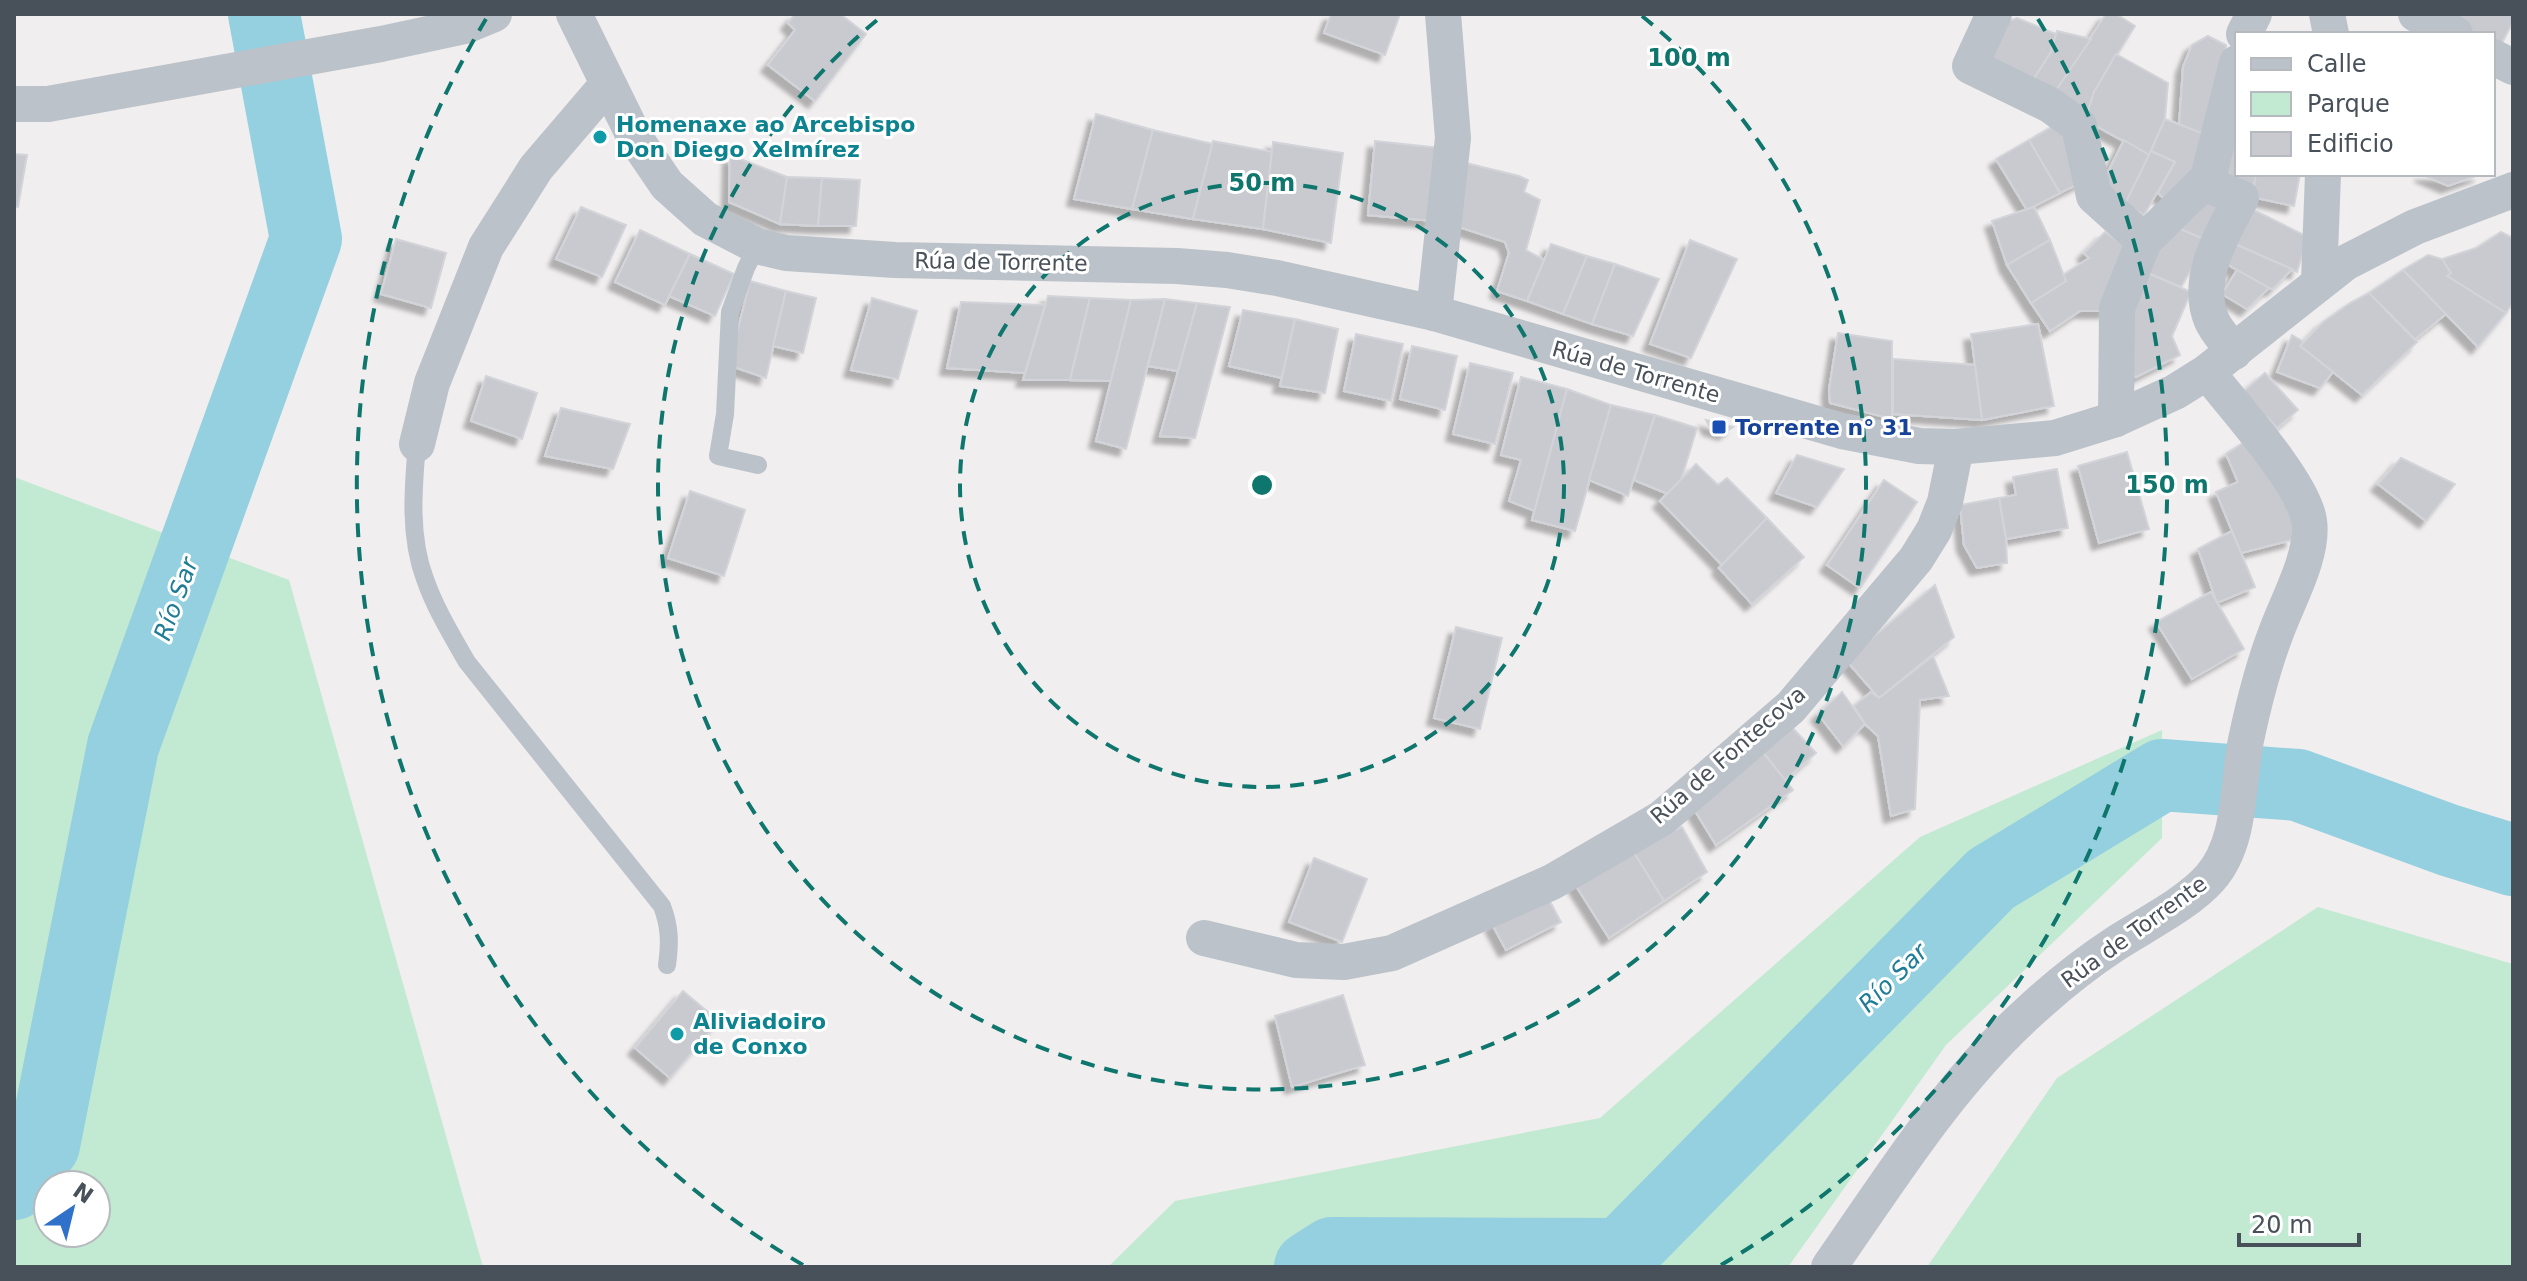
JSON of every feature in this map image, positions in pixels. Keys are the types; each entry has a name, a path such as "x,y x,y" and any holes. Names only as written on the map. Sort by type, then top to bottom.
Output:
{"street":[{"path":"14,104 48,104 381,44 465,26 494,14"},
{"name":"Rúa de Torrente","path":"574,14 637,143 667,185 705,219 757,246 786,253 895,260 1177,266 1277,278 1434,313 1842,431 1919,446 1956,447 2055,438 2116,419 2175,392 2220,362 2345,263 2401,233 2513,190"},
{"path":"1434,313 1453,138 1443,14"},
{"path":"1994,14 1970,66 2050,105 2079,126 2094,196 2144,241"},
{"path":"2245,32 2254,14"},
{"path":"2416,14 2451,32"},
{"path":"2495,58 2513,67"},
{"path":"2116,419 2117,308 2144,241 2208,178 2235,71"},
{"path":"417,444 432,383 486,247 536,168 607,85"},
{"path":"2319,281 2323,176"},
{"path":"2203,183 2241,198 2216,245 2206,285 2220,362"},
{"name":"Rúa de Torrente","path":"1829,1267 1958,1084 2030,1010 2113,945 2166,912 2209,879 2223,859 2231,839 2246,742 2268,655 2309,545 2309,519 2299,492 2245,418 2220,362"},
{"name":"Rúa de Fontecova","path":"1204,938 1296,960 1344,962 1392,953 1552,882 1662,818 1791,707 1916,559 1934,530 1945,502 1956,447"}],"lane":[{"path":"757,246 730,312 725,414 718,456 758,465"},
{"path":"417,444 413,483 415,537 424,579 447,627 467,662 662,906 669,923 667,965"}],"green space":[{"path":"14,477 289,580 483,1267 14,1267"},
{"path":"2162,730 2162,838 1946,1045 1788,1267 1108,1267 1175,1201 1600,1118 1920,837"},
{"path":"2318,907 2513,964 2513,1267 1927,1267 2057,1078"}],"building":[{"path":"795,14 840,14 866,34 815,101 768,65 795,30 788,23"},
{"path":"1331,14 1400,14 1385,55 1324,33"},
{"path":"2106,14 2116,14 2135,26 2094,92 2085,120 2050,99"},
{"path":"2455,14 2513,14 2513,22 2498,50 2495,48 2495,32 2470,32"},
{"path":"2017,18 2056,34 2051,52 2027,90 1981,61 2006,22"},
{"path":"2057,31 2091,39 2050,99 2029,86 2051,52"},
{"path":"2208,36 2226,45 2225,76 2215,138 2179,126 2183,67 2192,45"},
{"path":"2116,54 2168,83 2165,119 2149,155 2085,120 2094,92"},
{"path":"1096,114 1153,130 1132,209 1074,199"},
{"path":"2165,119 2215,138 2173,207 2158,193 2175,162 2151,151"},
{"path":"2062,121 2082,182 2060,193 2029,140"},
{"path":"1153,130 1213,144 1193,219 1132,209"},
{"path":"2029,140 2060,193 2027,210 1996,159"},
{"path":"2124,140 2149,155 2123,209 2100,188"},
{"path":"1213,141 1272,152 1263,229 1193,219"},
{"path":"1375,141 1440,148 1433,221 1368,215"},
{"path":"1273,142 1343,153 1331,243 1263,229"},
{"path":"2224,145 2235,148 2235,176 2256,176 2254,188 2217,180"},
{"path":"2151,151 2175,162 2144,215 2125,204"},
{"path":"14,154 27,155 18,207 14,206"},
{"path":"730,155 787,177 780,224 729,202"},
{"path":"1466,163 1528,180 1524,192 1540,200 1526,250 1544,260 1527,301 1497,291 1509,253 1505,242 1456,226"},
{"path":"2256,176 2300,176 2294,206 2252,197"},
{"path":"2426,176 2476,176 2448,186"},
{"path":"787,177 822,178 818,226 780,224"},
{"path":"822,178 860,180 856,226 818,226"},
{"path":"2205,189 2231,202 2208,241 2171,225"},
{"path":"581,207 626,225 602,277 556,259"},
{"path":"2034,207 2050,240 2007,265 1992,221"},
{"path":"2248,207 2308,237 2297,272 2228,241"},
{"path":"2171,225 2208,241 2181,287 2141,270"},
{"path":"640,230 690,254 665,305 615,282"},
{"path":"2105,232 2135,253 2106,311 2080,311 2050,331 2031,303 2066,281 2063,275 2089,258 2084,253"},
{"path":"2501,232 2513,238 2513,303 2506,313 2447,276 2451,273 2442,259 2476,248"},
{"path":"396,239 446,253 431,308 381,294"},
{"path":"1690,240 1737,259 1691,358 1650,344"},
{"path":"2050,240 2066,281 2031,303 2007,265"},
{"path":"1551,244 1587,256 1563,314 1527,301"},
{"path":"2235,244 2292,269 2273,289 2269,288 2225,263"},
{"path":"690,254 734,274 715,316 669,296"},
{"path":"2428,255 2442,259 2451,273 2447,276 2506,313 2478,347 2403,270"},
{"path":"1587,256 1615,264 1592,324 1563,314"},
{"path":"1615,264 1659,279 1633,336 1592,324"},
{"path":"2141,270 2191,292 2172,336 2180,355 2136,377 2127,372 2125,319"},
{"path":"2237,270 2269,288 2247,309 2222,294"},
{"path":"2403,270 2446,314 2415,339 2369,293"},
{"path":"750,281 786,291 766,378 734,367 735,341"},
{"path":"786,291 816,298 803,353 773,346"},
{"path":"2369,293 2417,342 2362,395 2300,346 2323,322"},
{"path":"1048,296 1090,298 1070,380 1023,380"},
{"path":"872,298 917,311 898,379 851,370"},
{"path":"1090,298 1131,300 1111,381 1070,380"},
{"path":"1165,299 1197,303 1178,371 1148,366"},
{"path":"1165,299 1126,449 1096,441 1131,300"},
{"path":"961,302 1045,305 1025,373 947,368"},
{"path":"1197,303 1230,307 1195,438 1160,436"},
{"path":"1243,310 1295,319 1282,378 1229,366"},
{"path":"1295,319 1338,329 1325,393 1280,386"},
{"path":"2038,324 2054,406 1982,420 1971,334"},
{"path":"1838,333 1892,341 1892,419 1830,403 1829,390"},
{"path":"1356,334 1403,344 1391,401 1344,391"},
{"path":"2292,335 2304,342 2300,346 2333,372 2320,388 2277,372"},
{"path":"1412,346 1457,356 1445,410 1400,399"},
{"path":"1893,359 1975,365 1982,420 1893,414"},
{"path":"1470,363 1513,373 1495,444 1453,434"},
{"path":"2265,373 2298,410 2277,428 2267,417 2259,424 2237,397"},
{"path":"486,376 537,393 522,439 471,421"},
{"path":"1521,377 1567,389 1535,511 1509,501 1521,460 1501,455"},
{"path":"1567,389 1611,405 1575,531 1532,520"},
{"path":"1611,405 1655,415 1628,496 1589,480"},
{"path":"561,408 630,424 613,469 545,456"},
{"path":"1655,415 1697,428 1681,480 1668,494 1634,480"},
{"path":"1706,420 1733,427 1725,433 1710,428"},
{"path":"2246,441 2292,515 2292,540 2241,553 2216,492 2238,482 2226,454"},
{"path":"2127,452 2149,529 2099,543 2078,466"},
{"path":"1797,455 1844,469 1817,507 1776,493"},
{"path":"2401,458 2455,484 2426,521 2378,484"},
{"path":"1696,464 1718,485 1727,478 1767,518 1722,565 1660,501"},
{"path":"2057,469 2068,528 2006,539 1999,498 2016,495 2013,477"},
{"path":"1884,480 1917,502 1860,588 1827,565"},
{"path":"690,491 745,510 724,576 668,558"},
{"path":"1999,498 2007,563 1977,568 1964,545 1960,505"},
{"path":"1767,518 1804,557 1752,604 1719,568"},
{"path":"2232,531 2255,587 2217,603 2198,549"},
{"path":"1935,585 1954,637 1879,698 1846,660"},
{"path":"2211,592 2244,649 2192,679 2156,622"},
{"path":"1456,627 1502,638 1480,729 1434,718"},
{"path":"1933,656 1949,696 1920,700 1915,809 1891,816 1878,736 1865,724 1854,706 1871,692 1879,698"},
{"path":"1842,692 1865,724 1843,746 1818,714"},
{"path":"1789,724 1816,753 1785,780 1758,746"},
{"path":"1758,746 1793,790 1716,845 1692,806"},
{"path":"1682,827 1707,872 1664,901 1631,848"},
{"path":"1631,848 1664,901 1609,938 1573,881"},
{"path":"1314,858 1367,879 1342,942 1289,922"},
{"path":"1547,896 1561,922 1506,950 1492,924"},
{"name":"Aliviadoiro de Conxo","path":"683,991 719,1021 670,1078 635,1048"},
{"path":"1343,995 1365,1065 1292,1087 1275,1016"}],"waterway":[{"name":"Río Sar","path":"14,1184 44,1145 123,746 306,239 264,14"},
{"name":"Río Sar","path":"1310,1267 1332,1253 1621,1254 1991,879 2162,775 2298,785 2448,840 2513,860"}],"place":[{"name":"Homenaxe ao Arcebispo Don Diego Xelmírez","path":"600,137"},
{"name":"Torrente n° 31","path":"1719,427"},
{"name":"Aliviadoiro de Conxo","path":"677,1034"}]}
